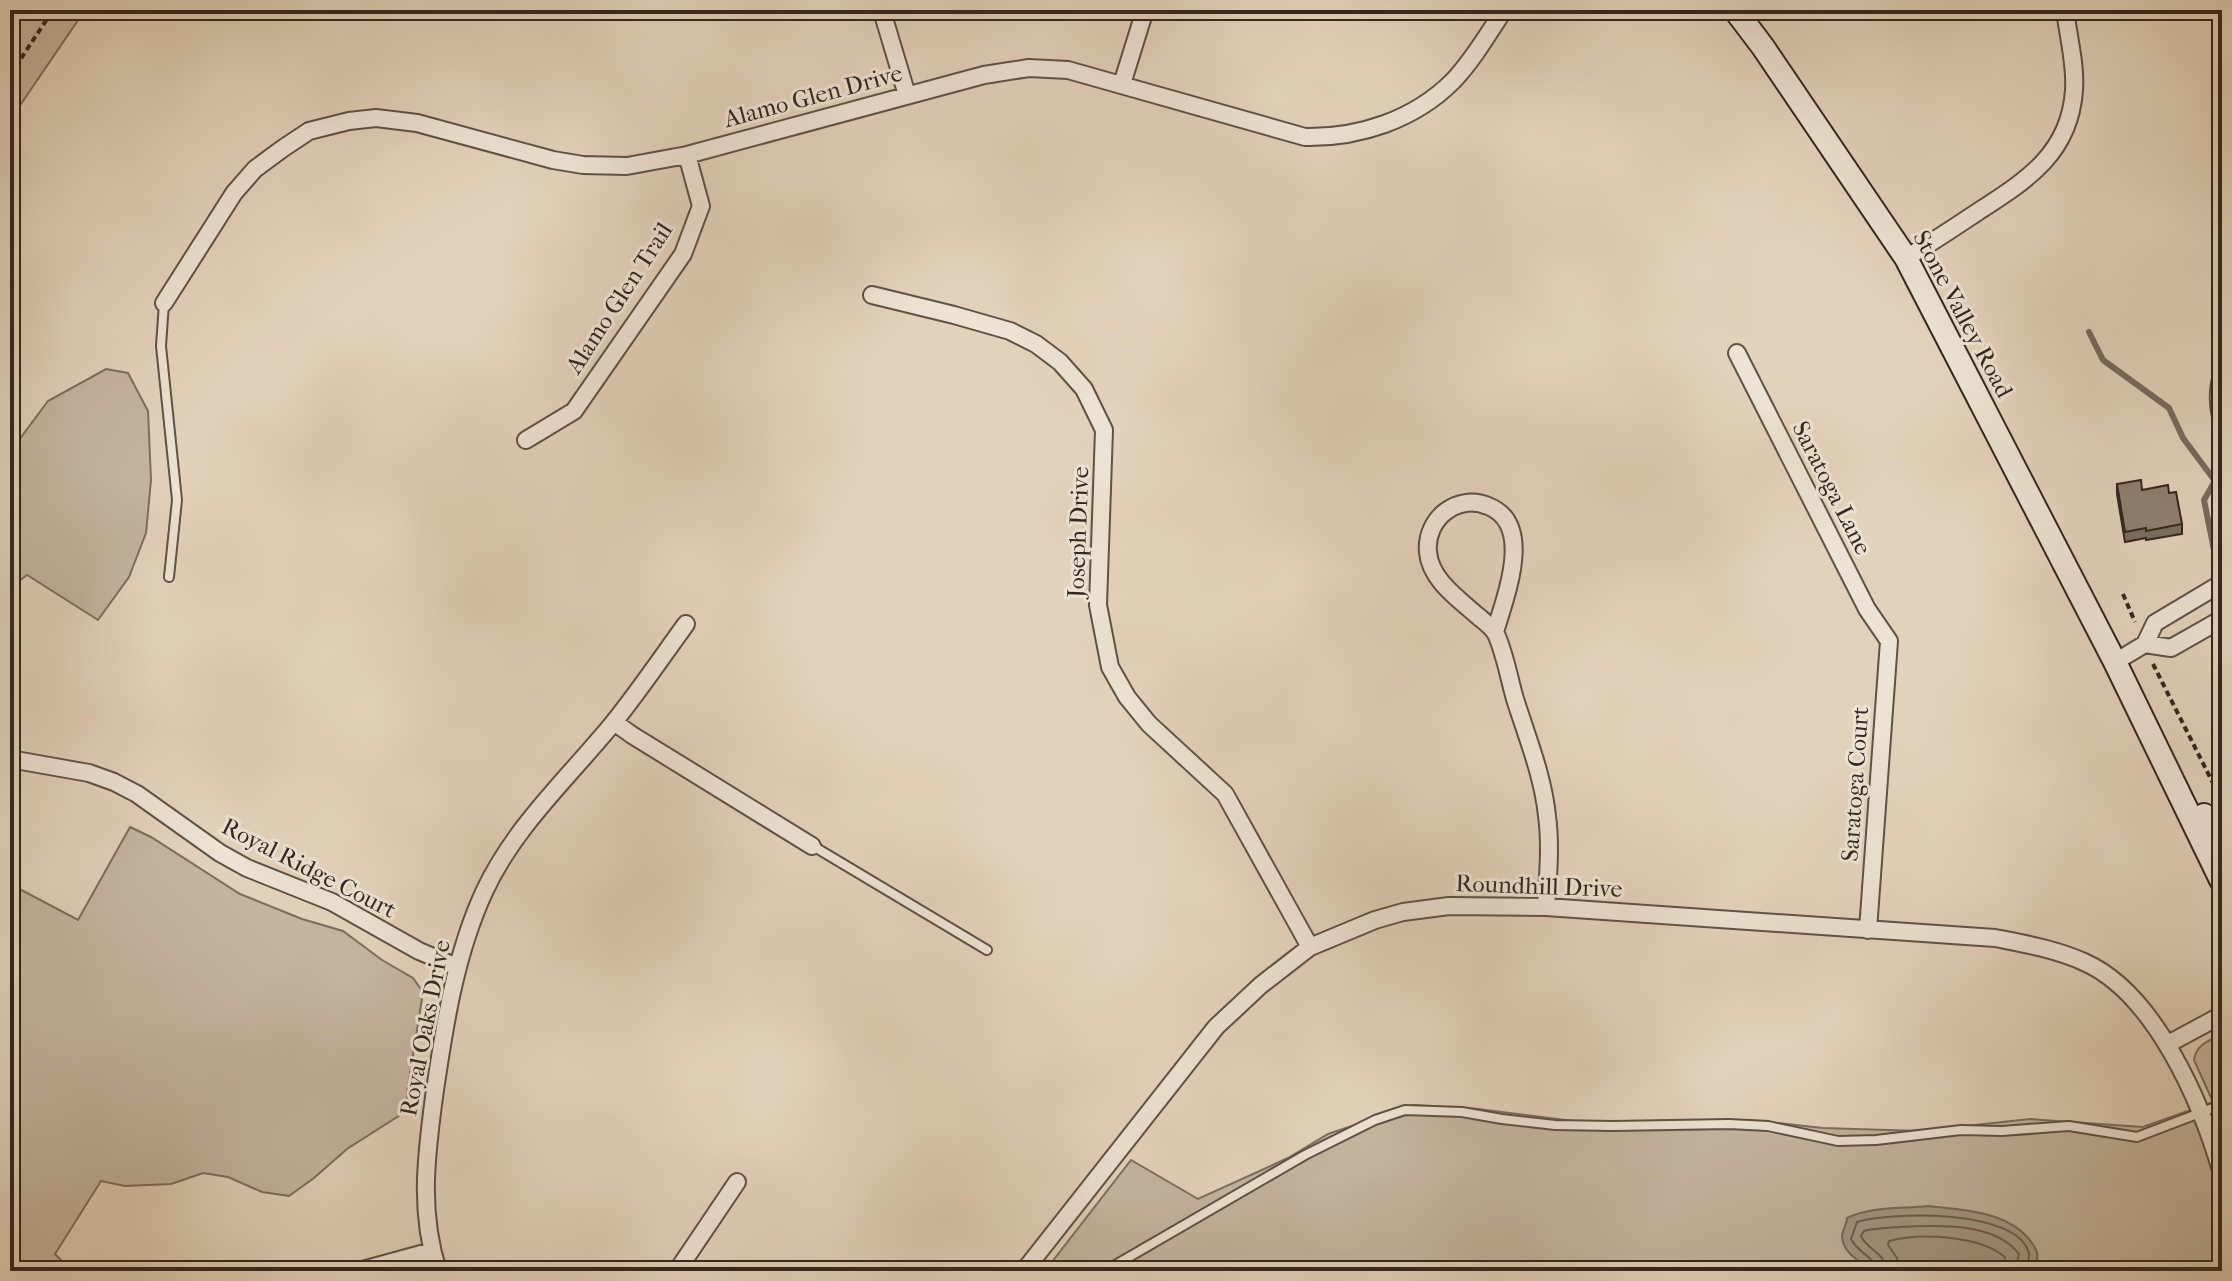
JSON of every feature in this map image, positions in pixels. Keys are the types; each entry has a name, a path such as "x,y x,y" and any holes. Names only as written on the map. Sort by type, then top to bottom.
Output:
{"street":[{"path":"1122,84 1145,10"},
{"name":"Alamo Glen Drive","path":"164,303 234,193 255,169 309,131 349,121 395,119 553,160 583,165 627,166 687,155 984,75 1029,68 1068,70 1305,137 1330,137 1354,134 1388,123 1421,105 1452,82 1504,10"},
{"name":"Stone Valley Road","path":"1735,10 1906,258 2115,662 2222,882"},
{"path":"1906,258 2021,184 2049,158 2058,144 2067,126 2075,86 2065,10"},
{"path":"877,14 907,95"},
{"name":"Alamo Glen Trail","path":"526,440 574,411 683,254 701,206 687,155"},
{"name":"Joseph Drive","path":"872,295 1010,331 1036,344 1060,362 1084,389 1104,430 1098,605 1110,667 1127,697 1149,724 1225,794 1310,947"},
{"name":"Saratoga Lane","path":"1737,353 1867,609 1889,641"},
{"path":"2222,376 2219,408 2222,421"},
{"path":"1495,632 1510,582 1515,550 1513,537 1503,515 1495,509 1483,504 1462,503 1443,513 1433,526 1428,542 1430,563 1441,582 1495,632 1548,817 1546,907"},
{"path":"2115,662 2145,644 2155,623 2222,583"},
{"path":"2145,644 2171,648 2222,619"},
{"name":"Royal Oaks Drive","path":"438,1271 424,1196 425,1163 457,967 484,891 500,862 553,791 614,722 686,624"},
{"name":"Saratoga Court","path":"1868,930 1889,641"},
{"name":"Stone Valley Road","path":"2115,662 2222,845"},
{"path":"614,722 812,846"},
{"name":"Royal Ridge Court","path":"10,759 89,773 114,782 137,794 220,853 247,868 332,902 419,951 457,967"},
{"name":"Roundhill Drive","path":"1024,1271 1216,1027 1261,985 1310,947 1347,930 1403,912 1449,906 1546,907 1995,938 2039,946 2085,962 2109,976 2134,1000 2168,1044 2200,1113 2222,1174"},
{"path":"2168,1044 2222,1015"},
{"path":"677,1271 737,1182"},
{"path":"359,1271 432,1251"}],"lane":[{"path":"164,303 161,346 177,500 169,577"},
{"path":"812,846 987,950"},
{"path":"1105,1271 1305,1155 1375,1120 1405,1110 1462,1112 1555,1125 1768,1126 1838,1141 1961,1130 2002,1131 2069,1126 2137,1137 2222,1107"}],"path":[{"path":"10,75 53,10"},
{"path":"2123,594 2159,678 2222,801"}],"shaded area":[{"path":"10,10 85,10 10,120"},
{"path":"106,369 128,373 148,411 151,480 146,533 129,577 98,620 27,575 10,588 10,452 48,401"},
{"path":"130,827 240,894 302,919 343,931 413,978 423,992 407,1093 408,1110 347,1149 289,1196 262,1192 228,1177 203,1173 171,1184 125,1186 101,1181 55,1254 72,1271 10,1271 10,884 78,920"},
{"path":"2222,1034 2222,1271 1045,1271 1131,1160 1198,1199 1288,1158 1328,1134 1414,1105 1478,1109 1589,1123 1750,1120 1823,1128 1919,1131 2030,1119 2143,1127 2213,1102 2194,1060 2200,1047"}],"water":[{"path":"1928,1206 1985,1214 2011,1224 2023,1232 2035,1247 2038,1257 2036,1264 2031,1271 1881,1271 1856,1259 1843,1243 1842,1234 1847,1218 1856,1214"}],"building":[{"path":"2141,480 2142,490 2168,485 2169,493 2176,492 2182,524 2125,532 2117,484"}],"waterway":[{"path":"2089,332 2103,360 2169,408 2183,438 2215,481 2204,500 2217,565"}]}
